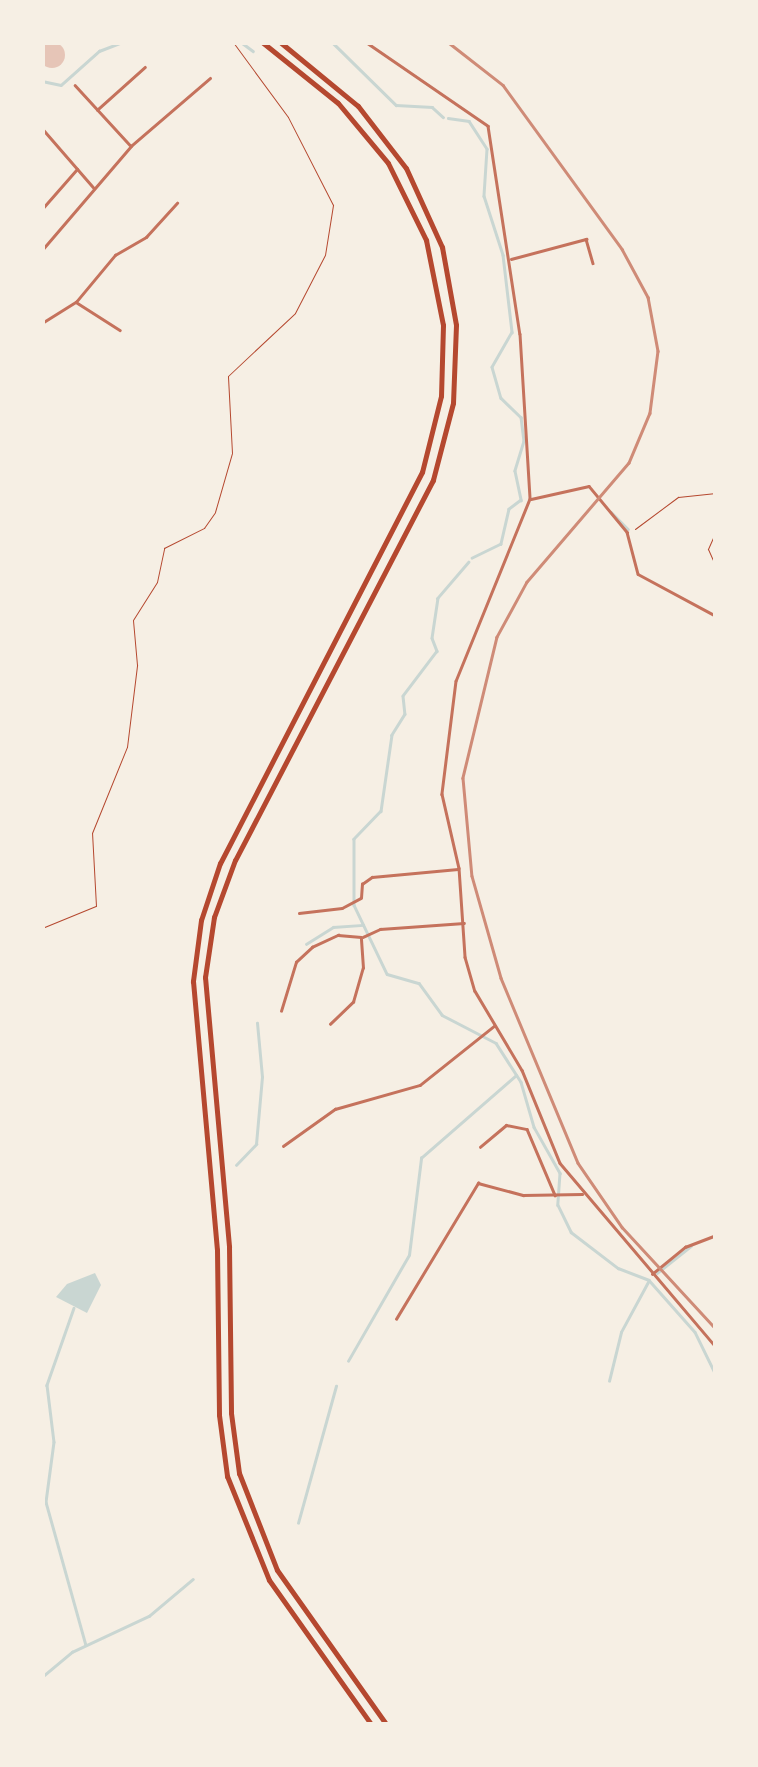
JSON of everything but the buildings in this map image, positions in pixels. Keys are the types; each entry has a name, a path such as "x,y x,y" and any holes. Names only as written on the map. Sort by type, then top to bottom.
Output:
{"highway":[{"path":"260,42 344,109 397,177 429,248 444,333 438,414 418,480 220,863 201,920 193,980 217,1250 220,1432 229,1484 269,1580 371,1724"},
{"path":"280,42 352,99 406,168 442,248 456,325 452,412 432,480 231,868 210,934 205,986 229,1247 230,1413 238,1473 277,1570 386,1724"}],"street":[{"path":"366,42 488,126 511,260 530,499 456,681 442,794 459,868 475,990 522,1070 560,1164 716,1348"},
{"path":"96,111 145,67"},
{"path":"42,250 131,146 210,78"},
{"path":"75,84 131,146"},
{"path":"42,128 95,189"},
{"path":"42,143 49,136"},
{"path":"42,209 77,169"},
{"path":"42,323 76,302 115,254 146,237 178,203"},
{"path":"511,260 586,239 594,263"},
{"path":"76,302 120,330"},
{"path":"530,499 589,486 627,532 638,574 716,616"},
{"path":"299,913 361,898 362,884 372,878 459,868"},
{"path":"281,1011 296,962 312,947 338,934 361,937 372,931 464,923"},
{"path":"330,1024 353,1002 362,968 361,937"},
{"path":"283,1146 335,1109 420,1085 496,1025"},
{"path":"480,1147 506,1125 526,1129 555,1195"},
{"path":"396,1319 478,1182 523,1196 582,1194"},
{"path":"652,1274 685,1247 716,1235"}],"path":[{"path":"42,928 96,906 92,833 127,747 137,666 133,620 157,582 164,548 204,528 216,512 232,454 228,376 294,314 324,255 333,205 288,117 233,42"},
{"path":"627,532 678,497 716,493"},
{"path":"716,531 708,549 716,567"}],"shaded area":[{"path":"95,1273 101,1285 87,1313 56,1297 67,1284"}],"waterway":[{"path":"42,81 61,85 99,51 122,42"},
{"path":"241,42 253,51"},
{"path":"332,42 396,105 432,107 443,117"},
{"path":"448,118 469,121 487,149 484,196 503,255 512,332 492,367 501,398 521,417 524,441 515,471 521,500 509,509 501,544 472,558"},
{"path":"611,512 628,529"},
{"path":"469,562 438,598 432,638 437,651 403,696 405,714 392,735 381,811 354,839 354,905 387,974 419,983 442,1015 496,1043 521,1082 534,1127 560,1173 558,1205 571,1232 618,1268 649,1280 695,1332 716,1375"},
{"path":"306,944 333,927 363,925"},
{"path":"236,1165 256,1144 262,1077 257,1023"},
{"path":"348,1361 409,1255 421,1158 516,1075"},
{"path":"657,1273 691,1246"},
{"path":"609,1381 621,1332 648,1282"},
{"path":"74,1308 47,1385 54,1442 46,1502 86,1645"},
{"path":"298,1523 336,1386"},
{"path":"42,1677 72,1652 149,1616 193,1579"}],"railway":[{"path":"448,42 503,85 622,249 648,297 658,351 650,413 629,463 527,582 497,637 463,778 472,876 501,978 578,1163 622,1227 716,1329"}]}
